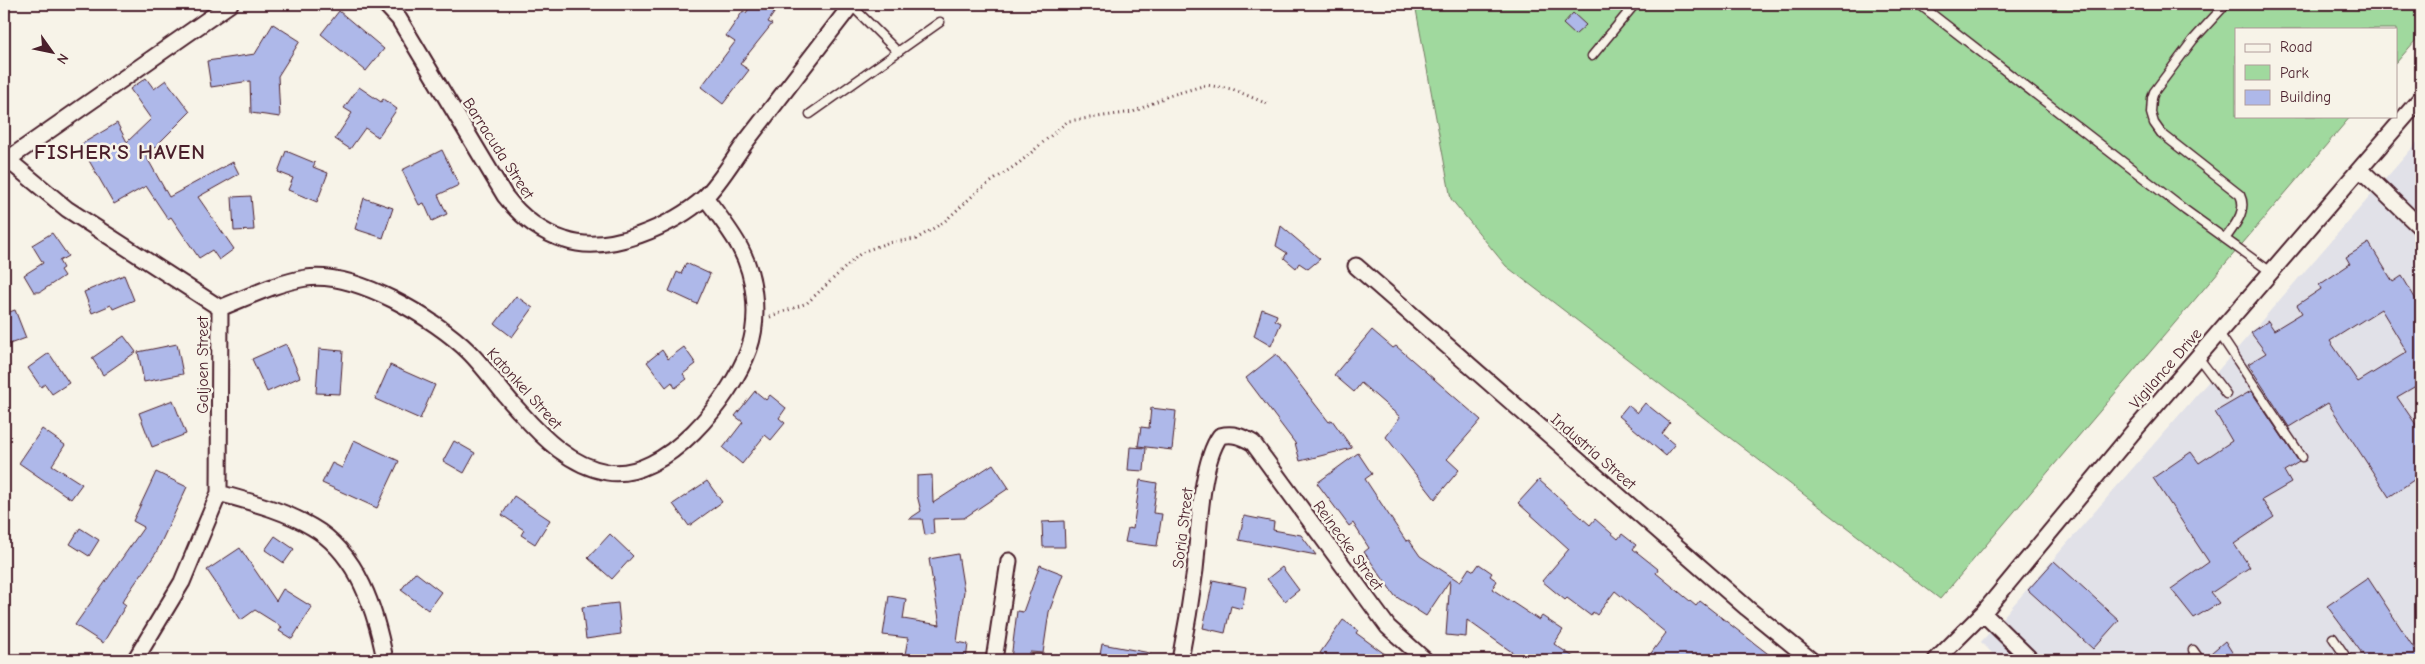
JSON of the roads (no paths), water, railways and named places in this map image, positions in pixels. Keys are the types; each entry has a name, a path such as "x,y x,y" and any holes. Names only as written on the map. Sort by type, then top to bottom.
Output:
{"street":[{"path":"6,161 230,4"},
{"name":"Barracuda Street","path":"385,4 399,19 505,196 517,212 536,227 566,241 597,244 650,231 670,221 705,197 851,4"},
{"name":"Vigilance Drive","path":"1936,660 1983,613 2198,357 2421,98"},
{"name":"Galjoen Street","path":"6,161 67,209 220,308 218,493 182,582 136,660"},
{"path":"2360,169 2421,228"},
{"name":"Katonkel Street","path":"220,308 279,284 308,278 339,280 384,295 421,315 469,352 540,435 580,463 607,472 633,472 670,452 693,432 716,406 736,375 750,348 755,323 751,276 740,244 705,197"},
{"name":"Industria Street","path":"1356,266 1740,601 1811,660"},
{"name":"Soria Street","path":"1180,660 1191,603 1207,468 1214,444 1220,436 1228,434 1239,435 1253,443"},
{"name":"Reinecke Street","path":"1253,443 1388,627 1425,660"},
{"path":"218,493 268,507 292,517 313,527 333,543 348,559 362,582 385,660"},
{"path":"994,660 1010,561"},
{"path":"1983,613 2031,660"}],"lane":[{"path":"851,4 898,52"},
{"path":"1592,56 1636,4"},
{"path":"1919,4 2076,127 2272,272"},
{"path":"2225,239 2242,212 2243,200 2240,195 2157,129 2151,105 2154,92 2165,76 2226,4"},
{"path":"810,114 940,22"},
{"path":"2219,333 2302,457"},
{"path":"2198,357 2226,394"},
{"path":"2333,638 2348,660"},
{"path":"2193,650 2200,660"}],"district":[{"name":"FISHER'S HAVEN","path":"120,152"}]}
